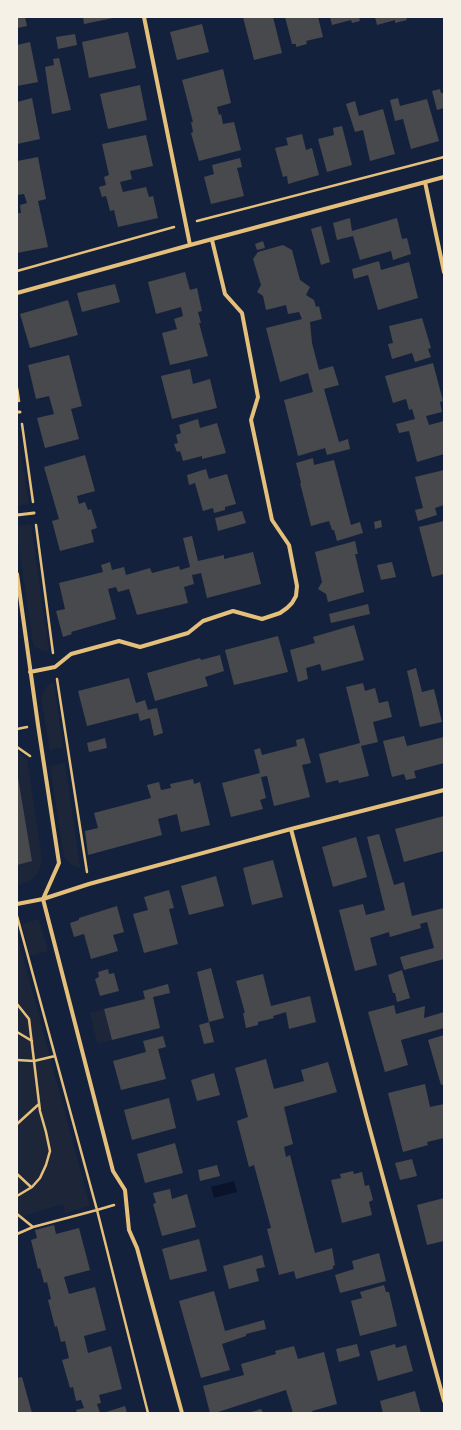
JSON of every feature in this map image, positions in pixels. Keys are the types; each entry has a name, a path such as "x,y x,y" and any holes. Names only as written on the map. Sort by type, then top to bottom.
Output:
{"street":[{"path":"144,17 190,245"},
{"path":"17,293 444,177"},
{"path":"425,182 444,272"},
{"path":"30,672 55,667 71,654 119,642 140,647 188,633 203,621 233,611 262,619 287,608 296,596 297,586 289,545 272,520 251,420 258,397 242,312 225,294 212,240"},
{"path":"17,574 30,672 59,863 43,899 113,1171 125,1190 129,1230 138,1248 182,1413"},
{"path":"17,904 43,899 89,884 291,829 444,790"},
{"path":"291,829 366,1115 444,1401"}],"lane":[{"path":"17,515 34,513"}],"path":[{"path":"17,271 186,223 444,157"},
{"path":"17,388 19,412 55,667 89,884"},
{"path":"17,729 23,728"},
{"path":"17,747 29,756"},
{"path":"17,916 97,1210 148,1413"},
{"path":"17,1004 29,1019 39,1103 50,1151 40,1178 31,1187 17,1196"},
{"path":"17,1032 32,1041"},
{"path":"17,1060 34,1061 55,1056"},
{"path":"17,1124 39,1103"},
{"path":"17,1174 31,1187"},
{"path":"17,1234 33,1227 126,1202"},
{"path":"17,1214 33,1227"}],"shaded area":[{"path":"17,424 29,504 17,506"},
{"path":"31,524 49,652 34,646 17,534 17,526"},
{"path":"54,682 63,747 50,750 41,697 48,685"},
{"path":"17,751 27,759 42,859 37,874 31,880 17,886 17,865 32,860 17,768"},
{"path":"65,763 80,868 71,864 64,857 50,766"},
{"path":"38,919 48,951 30,956 22,924"},
{"path":"17,934 90,1206 65,1213 63,1204 27,1215 17,1221"},
{"path":"104,1009 112,1040 97,1043 90,1013"},
{"path":"234,1181 237,1192 214,1198 211,1187"}],"building":[{"path":"17,17 25,17 27,26 17,28"},
{"path":"83,17 113,17 113,18 84,24"},
{"path":"243,17 273,17 282,53 254,60"},
{"path":"285,17 318,17 323,37 306,41 307,44 296,47 296,44 292,44"},
{"path":"330,17 359,17 360,21 352,23 351,20 332,25"},
{"path":"375,17 406,17 407,20 395,23 395,20 377,25"},
{"path":"202,24 209,52 177,60 170,32"},
{"path":"128,32 136,68 89,78 82,42"},
{"path":"75,34 77,45 58,49 56,37"},
{"path":"30,42 38,82 17,86 17,45"},
{"path":"59,58 71,110 52,114 45,67 54,65 53,59"},
{"path":"223,69 231,103 217,107 219,115 221,114 223,124 234,122 241,150 199,161 191,133 193,132 191,122 193,122 182,80"},
{"path":"140,85 147,120 108,129 100,94"},
{"path":"440,89 441,93 444,93 444,108 437,110 432,91"},
{"path":"32,98 40,139 17,144 17,102"},
{"path":"398,98 400,106 427,99 439,141 411,149 403,119 395,121 390,100"},
{"path":"355,101 359,116 383,109 395,154 370,161 363,130 355,132 346,104"},
{"path":"342,126 352,165 327,172 318,139 334,135 333,128"},
{"path":"302,134 306,150 312,148 319,175 288,184 287,176 283,177 275,148 288,145 286,138"},
{"path":"146,135 153,166 130,171 132,179 120,182 123,192 146,187 149,197 153,196 158,218 118,227 114,210 110,211 106,196 102,197 99,187 106,185 104,177 109,175 102,144"},
{"path":"38,157 46,199 38,201 48,247 17,253 17,213 21,213 20,205 27,203 24,194 17,195 17,161"},
{"path":"240,158 242,167 237,168 244,196 211,204 204,177 214,174 212,165"},
{"path":"350,218 352,231 397,218 402,239 407,238 411,254 393,260 391,251 360,260 353,236 337,240 333,223"},
{"path":"321,226 330,262 321,265 311,229"},
{"path":"263,241 265,248 257,250 255,244"},
{"path":"283,245 292,250 300,280 310,287 306,295 314,300 316,307 319,306 322,319 310,322 312,343 319,370 333,366 339,385 324,389 339,442 348,439 350,449 327,455 325,448 298,456 284,400 313,392 308,373 280,382 266,328 302,319 299,312 288,314 286,305 266,310 263,296 257,292 261,285 253,259 258,252"},
{"path":"379,261 381,270 409,262 418,298 378,310 368,275 354,279 352,269"},
{"path":"185,272 190,290 197,288 202,311 198,312 201,323 199,323 208,356 170,365 162,333 177,329 174,319 183,316 181,307 156,314 148,282"},
{"path":"115,284 120,302 82,312 77,293"},
{"path":"68,300 78,335 30,348 20,314"},
{"path":"422,318 431,348 428,349 431,357 415,362 412,353 392,359 388,344 393,343 389,326"},
{"path":"69,355 82,406 71,409 79,439 45,448 37,418 54,414 49,396 36,399 28,365"},
{"path":"433,363 443,401 440,402 442,412 426,416 429,425 444,421 444,454 417,462 409,431 399,433 396,424 415,419 412,409 409,410 406,399 393,403 385,376"},
{"path":"190,369 193,384 210,379 217,408 172,419 161,376"},
{"path":"198,419 200,428 217,423 226,453 202,459 202,456 183,461 180,451 177,452 174,444 178,443 176,435 181,433 179,425"},
{"path":"85,455 95,491 77,496 79,504 85,502 88,510 91,509 97,528 91,530 94,542 60,551 52,521 59,519 44,467"},
{"path":"313,458 314,465 334,460 351,525 360,522 363,533 337,541 334,530 332,530 329,521 311,526 296,463"},
{"path":"206,469 209,479 227,474 236,504 225,507 225,510 214,513 213,508 203,511 195,483 189,485 187,475"},
{"path":"444,470 444,505 435,508 437,515 418,521 415,510 423,508 415,477"},
{"path":"242,511 246,523 218,531 215,518"},
{"path":"381,520 382,527 375,529 374,522"},
{"path":"444,521 444,574 432,577 419,527"},
{"path":"192,536 198,561 224,555 224,559 253,552 261,584 207,598 201,573 192,575 194,584 184,587 188,603 137,615 129,589 118,592 116,587 108,589 116,619 71,632 72,634 63,637 56,611 65,609 59,583 103,572 101,565 110,562 112,570 124,567 126,575 150,568 152,573 179,566 180,570 190,567 183,538"},
{"path":"355,541 358,554 355,554 364,592 328,602 326,594 318,589 322,582 315,552"},
{"path":"392,562 396,577 381,580 377,565"},
{"path":"368,604 370,614 331,623 329,614"},
{"path":"354,625 364,660 322,671 320,664 306,668 308,679 298,682 290,650 315,643 313,637"},
{"path":"278,636 288,672 234,685 225,650"},
{"path":"220,655 224,671 205,677 208,686 155,701 147,673 200,658 201,660"},
{"path":"416,668 422,692 434,689 442,722 420,727 407,671"},
{"path":"129,678 136,703 145,700 148,710 157,708 163,733 154,736 150,718 140,721 138,713 87,726 78,691"},
{"path":"363,683 365,691 375,688 379,703 388,701 392,717 373,722 378,742 361,746 369,776 339,783 338,780 326,783 319,754 360,743 346,687"},
{"path":"404,736 407,746 444,737 444,763 414,771 416,778 406,780 404,774 392,777 383,741"},
{"path":"105,738 107,748 89,752 87,743"},
{"path":"304,738 311,763 302,765 310,797 274,806 267,776 261,777 266,798 260,800 263,809 231,817 222,783 260,773 254,750 260,748 262,755 297,746 296,740"},
{"path":"17,771 32,861 17,865"},
{"path":"193,779 194,784 200,782 210,825 181,832 177,814 158,819 162,835 88,855 85,831 98,828 94,813 151,798 147,785 159,782 161,790 171,788 170,784"},
{"path":"444,816 444,851 404,862 395,829"},
{"path":"379,834 394,885 404,882 412,916 444,908 444,959 404,970 400,957 434,948 427,922 420,924 421,928 390,937 389,932 370,938 377,965 355,971 339,910 363,904 366,915 385,910 367,837"},
{"path":"356,837 367,877 333,887 322,847"},
{"path":"273,860 283,897 252,905 243,868"},
{"path":"216,876 224,906 189,915 181,886"},
{"path":"169,890 174,908 169,909 178,944 144,953 133,914 148,910 144,897"},
{"path":"117,906 124,932 113,935 118,951 91,959 84,934 74,937 70,923 79,920 79,918"},
{"path":"211,968 224,1018 209,1022 197,972"},
{"path":"108,969 109,974 114,973 119,991 100,996 95,979 99,977 98,972"},
{"path":"402,970 410,998 397,1002 388,975"},
{"path":"263,974 271,1006 310,996 316,1022 289,1029 286,1012 273,1016 274,1018 258,1022 258,1025 246,1028 243,1013 245,1013 236,981"},
{"path":"168,984 170,993 153,997 160,1028 112,1040 104,1009 145,999 143,991"},
{"path":"394,1005 396,1014 425,1006 424,1018 444,1012 444,1028 401,1040 408,1065 385,1072 368,1012"},
{"path":"209,1022 214,1042 204,1044 199,1025"},
{"path":"444,1035 444,1084 441,1085 428,1040"},
{"path":"163,1036 166,1047 158,1049 166,1079 121,1090 113,1061 146,1052 143,1041"},
{"path":"266,1059 274,1089 304,1081 301,1070 328,1062 337,1092 284,1107 293,1144 284,1147 286,1157 290,1155 315,1253 332,1248 335,1265 333,1266 333,1269 296,1279 294,1271 279,1275 267,1229 271,1228 254,1165 249,1167 237,1121 248,1117 235,1068"},
{"path":"214,1073 220,1095 197,1101 191,1080"},
{"path":"425,1084 430,1107 444,1104 444,1138 427,1142 428,1145 403,1152 388,1093"},
{"path":"169,1098 176,1128 132,1140 124,1110"},
{"path":"175,1143 183,1173 145,1183 137,1154"},
{"path":"412,1159 417,1176 400,1180 395,1163"},
{"path":"217,1165 220,1176 200,1181 198,1170"},
{"path":"353,1171 354,1174 362,1172 365,1186 369,1185 373,1200 369,1202 372,1215 342,1223 331,1180 341,1178 340,1174"},
{"path":"170,1189 172,1199 187,1194 196,1227 162,1236 153,1204 156,1203 153,1193"},
{"path":"444,1198 444,1241 427,1245 417,1205"},
{"path":"54,1225 56,1234 79,1228 90,1270 64,1277 69,1294 95,1287 106,1330 84,1336 88,1353 111,1346 122,1389 99,1395 101,1403 97,1404 100,1413 77,1413 76,1410 84,1408 81,1400 76,1401 73,1387 70,1388 62,1360 69,1358 65,1341 61,1342 57,1326 55,1327 48,1300 51,1299 47,1282 44,1283 40,1268 38,1269 31,1240 37,1238 35,1230"},
{"path":"199,1239 207,1271 170,1280 162,1249"},
{"path":"379,1253 386,1281 340,1293 335,1275 354,1269 352,1261"},
{"path":"262,1255 265,1267 256,1269 259,1281 229,1289 223,1266"},
{"path":"384,1285 386,1292 389,1292 397,1326 360,1336 351,1301 362,1298 360,1292"},
{"path":"214,1291 225,1331 264,1320 266,1329 246,1334 246,1336 222,1344 230,1370 201,1378 179,1301"},
{"path":"357,1344 360,1356 339,1362 336,1349"},
{"path":"395,1344 396,1348 406,1345 413,1371 378,1381 370,1351"},
{"path":"294,1346 298,1359 324,1352 337,1404 312,1411 313,1413 293,1413 286,1390 215,1413 210,1413 203,1386 244,1375 241,1364 276,1354 275,1351"},
{"path":"22,1377 32,1413 17,1413 17,1378"},
{"path":"415,1391 421,1413 383,1413 380,1401"},
{"path":"125,1406 127,1413 103,1413"},
{"path":"261,1409 263,1413 248,1413"}]}
